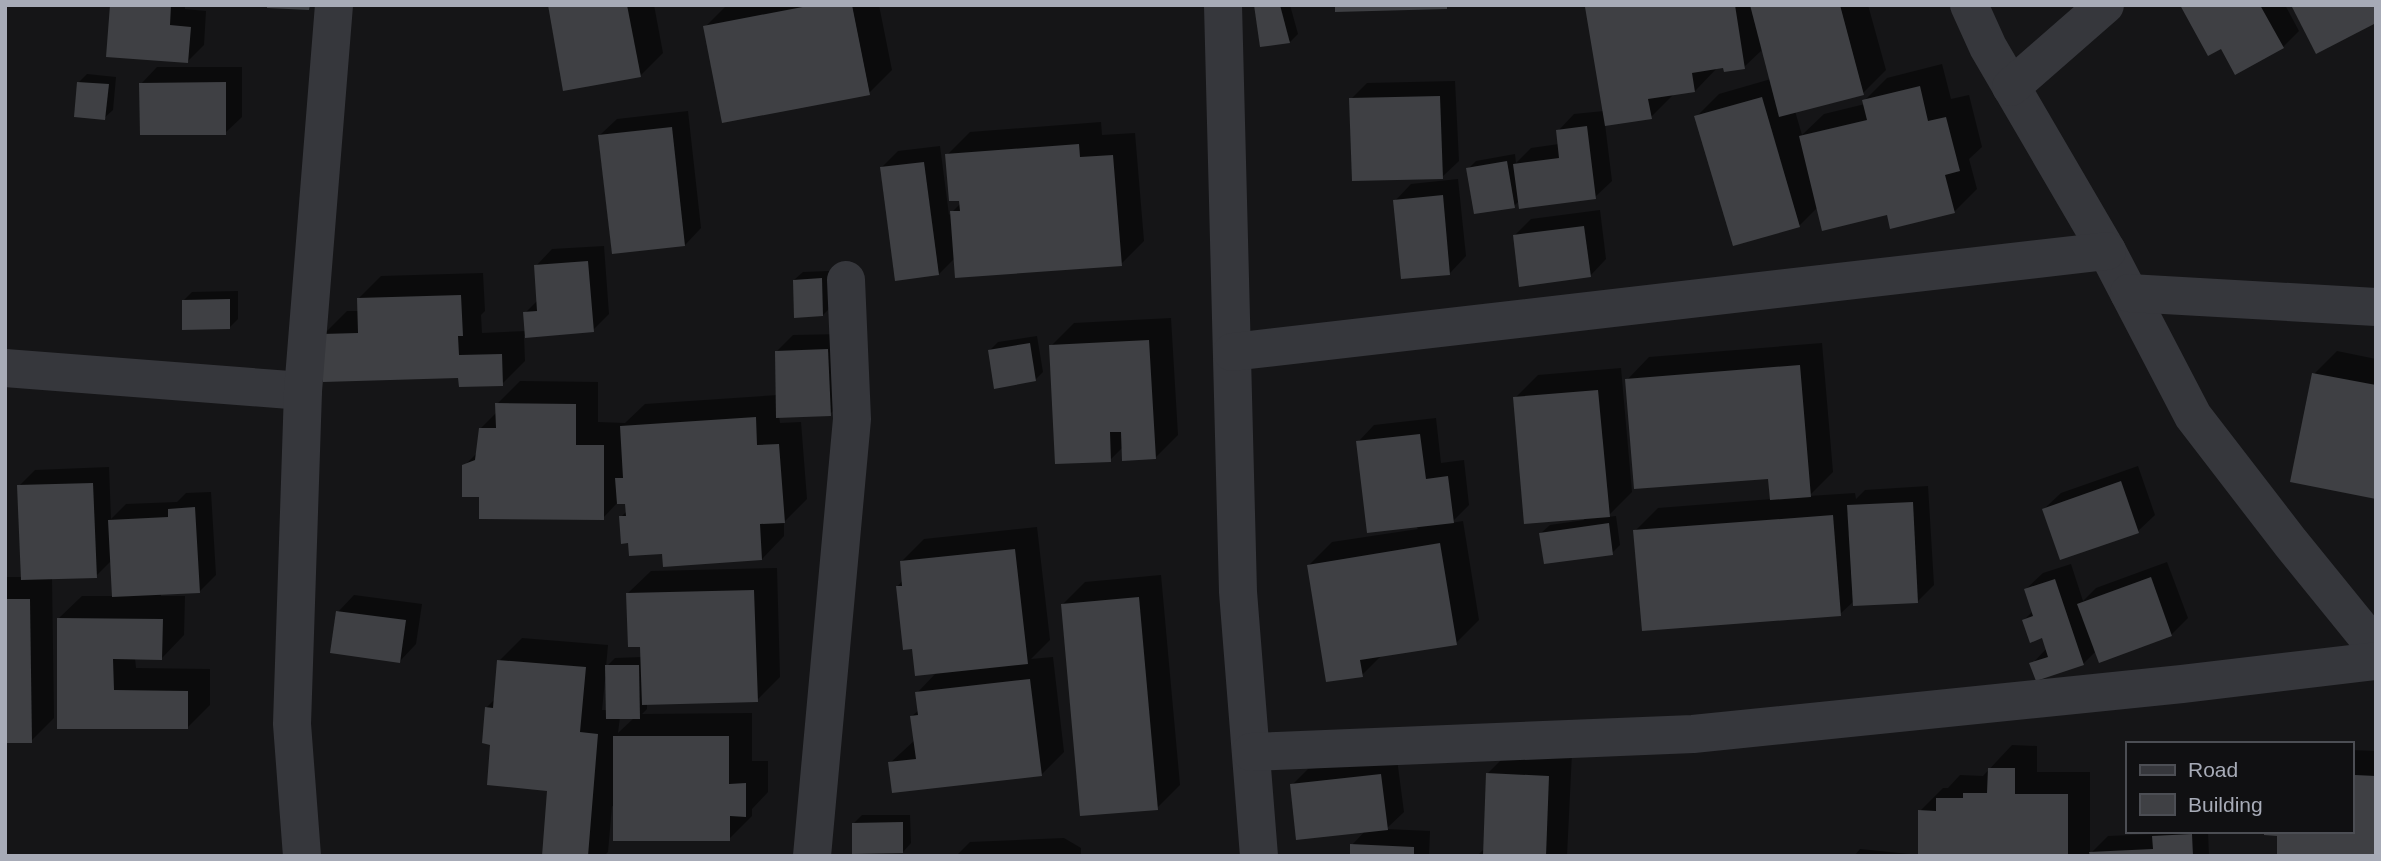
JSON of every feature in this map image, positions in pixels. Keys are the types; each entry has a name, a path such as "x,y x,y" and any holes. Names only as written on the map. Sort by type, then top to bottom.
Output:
{"street":[{"path":"302,856 292,724 303,391 334,5"},
{"path":"1223,5 1238,592 1259,856"},
{"path":"1969,5 1987,47 2107,251 2193,416 2376,648"},
{"path":"2011,86 2105,5"},
{"path":"1232,352 2107,251"},
{"path":"812,856 852,419 846,280"},
{"path":"2129,293 2376,307"},
{"path":"5,368 303,391"},
{"path":"1251,752 1693,734 2182,684 2376,661"}],"building":[{"path":"110,5 171,5 170,25 191,27 188,63 106,57"},
{"path":"267,5 310,5 309,10 267,8"},
{"path":"548,5 627,5 641,77 563,91"},
{"path":"813,5 852,5 870,95 722,123 703,26"},
{"path":"1254,5 1280,5 1290,43 1260,47"},
{"path":"1335,5 1447,5 1447,9 1335,12"},
{"path":"1735,5 1745,69 1724,72 1723,68 1692,73 1695,92 1648,99 1652,119 1605,126 1585,7"},
{"path":"1750,5 1840,5 1864,95 1779,117"},
{"path":"2180,5 2260,5 2284,48 2235,75 2221,49 2208,56"},
{"path":"2291,5 2376,5 2376,23 2316,54"},
{"path":"77,82 109,84 105,120 74,117"},
{"path":"226,82 226,135 140,135 139,83"},
{"path":"1920,86 1928,121 1946,117 1960,171 1945,175 1955,213 1890,229 1887,215 1822,231 1799,136 1867,120 1862,100"},
{"path":"1440,96 1443,179 1352,181 1349,98"},
{"path":"1762,97 1800,227 1733,246 1694,116"},
{"path":"1587,126 1596,199 1519,209 1513,164 1559,158 1556,130"},
{"path":"672,127 685,246 612,254 598,135"},
{"path":"1079,144 1080,157 1113,155 1122,266 955,278 950,211 960,211 959,201 949,201 945,154"},
{"path":"1507,161 1515,208 1474,214 1466,168"},
{"path":"924,162 939,275 895,281 880,167"},
{"path":"1443,195 1450,275 1401,279 1393,200"},
{"path":"1584,226 1591,277 1519,287 1513,235"},
{"path":"588,261 594,332 525,338 523,312 537,311 534,265"},
{"path":"822,278 823,316 794,318 793,280"},
{"path":"461,295 463,336 458,336 459,355 502,354 503,386 459,387 458,378 323,382 322,334 358,333 357,298"},
{"path":"230,299 230,329 182,330 182,300"},
{"path":"1149,340 1156,459 1122,461 1121,432 1110,432 1111,462 1055,464 1049,345"},
{"path":"1030,343 1036,381 994,389 988,350"},
{"path":"828,349 831,416 776,418 775,351"},
{"path":"1800,365 1811,497 1770,500 1768,479 1634,489 1625,379"},
{"path":"2312,373 2376,385 2376,499 2290,482"},
{"path":"1598,390 1610,517 1524,524 1513,397"},
{"path":"495,403 576,404 576,445 604,445 604,520 479,519 479,497 462,497 462,465 475,460 479,428 496,428"},
{"path":"756,417 757,445 779,444 785,523 760,524 762,560 663,567 662,554 629,556 628,543 621,544 619,516 626,516 625,504 617,504 615,478 623,478 620,426"},
{"path":"1420,434 1426,479 1448,476 1454,523 1367,533 1356,441"},
{"path":"2121,481 2139,533 2060,560 2042,509"},
{"path":"93,483 97,578 21,580 17,485"},
{"path":"1913,502 1918,603 1853,606 1847,505"},
{"path":"195,507 200,593 112,597 108,520 168,517 168,509"},
{"path":"1833,515 1841,616 1642,631 1633,530"},
{"path":"1609,523 1613,555 1544,564 1539,533"},
{"path":"1440,543 1457,645 1360,660 1363,677 1326,682 1307,565"},
{"path":"1015,549 1028,664 915,676 912,649 903,650 896,586 902,586 900,561"},
{"path":"2151,577 2172,636 2099,663 2077,604"},
{"path":"2055,579 2084,665 2036,681 2029,663 2048,657 2042,638 2030,643 2022,620 2033,616 2024,589"},
{"path":"754,590 758,702 642,705 640,647 628,647 626,593"},
{"path":"1139,597 1158,810 1080,816 1061,604"},
{"path":"5,599 30,599 32,743 5,743"},
{"path":"336,611 406,620 400,663 330,653"},
{"path":"57,618 163,619 162,660 113,659 114,690 188,691 188,729 57,729"},
{"path":"497,660 586,667 580,732 598,734 588,856 542,856 547,791 487,785 490,745 482,743 485,707 493,708"},
{"path":"605,665 639,665 640,719 606,719"},
{"path":"1030,679 1042,776 892,793 888,762 916,759 910,716 918,715 915,692"},
{"path":"613,736 729,736 729,784 746,783 746,817 730,816 730,841 613,841"},
{"path":"1988,768 2015,768 2015,794 2068,794 2068,856 1918,856 1918,810 1936,811 1936,798 1963,798 1963,793 1987,793"},
{"path":"1486,773 1549,776 1546,856 1483,856"},
{"path":"2353,773 2376,776 2376,856 2277,856 2277,836 2264,835 2353,833"},
{"path":"1381,774 1388,830 1296,840 1290,784"},
{"path":"903,822 903,853 852,854 852,823"},
{"path":"2192,834 2193,856 2090,856 2089,852 2153,849 2152,836"},
{"path":"1350,844 1414,847 1414,856 1350,856"}]}
